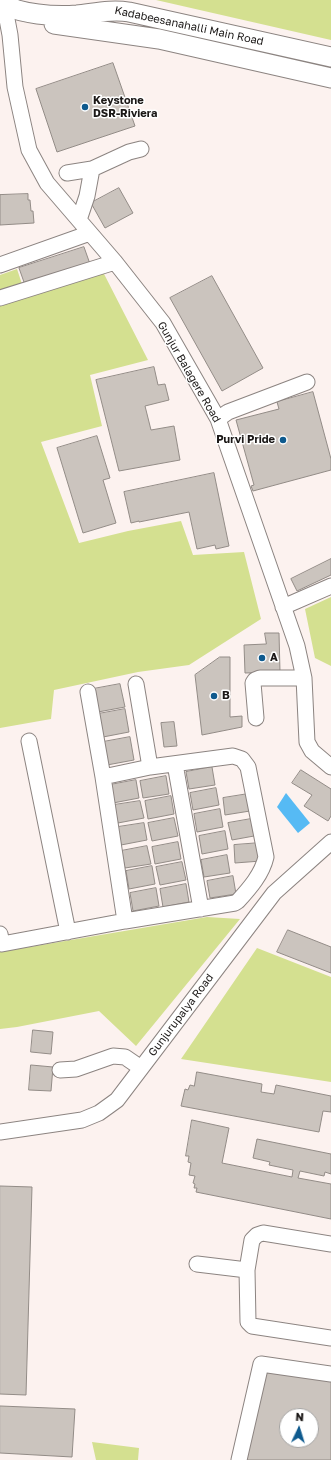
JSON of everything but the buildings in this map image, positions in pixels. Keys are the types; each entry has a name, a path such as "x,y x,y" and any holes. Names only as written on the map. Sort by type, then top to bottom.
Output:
{"main road":[{"name":"Kadabeesanahalli Main Road","path":"5,8 43,15 61,16 119,10 331,57"},
{"name":"Kadabeesanahalli Main Road","path":"5,8 54,24 159,39 331,78"}],"street":[{"name":"Gunjur Balagere Road","path":"5,8 10,35 15,86 29,150 47,183 116,262 163,324 218,419 297,646 304,678 307,742 312,751 331,767"},
{"path":"67,173 92,169 130,152 141,149"},
{"path":"79,220 87,196 92,169"},
{"path":"0,265 90,233"},
{"path":"0,298 116,262"},
{"path":"218,419 228,412 307,382"},
{"path":"283,607 331,586"},
{"path":"256,718 253,683 255,680 260,678 304,678"},
{"path":"136,684 150,767"},
{"path":"88,692 103,777 125,921"},
{"path":"29,741 68,932"},
{"path":"0,934 2,944 125,921 235,903 256,879 262,869 266,857 248,767 242,759 233,756 150,767 103,777"},
{"path":"175,764 200,909"},
{"name":"Gunjurupalya Road","path":"0,1132 82,1120 99,1113 117,1100 274,893 331,842"},
{"path":"256,879 274,893"},
{"path":"60,1070 76,1069 113,1056 125,1057 142,1068"},
{"path":"331,1244 263,1233 257,1235 252,1240 247,1270 248,1322 252,1326 331,1338"},
{"path":"197,1264 247,1270"},
{"path":"239,1460 261,1364 331,1374"}],"green space":[{"path":"156,0 331,0 331,40"},
{"path":"17,269 25,293 102,270 148,360 90,375 102,426 41,442 79,543 128,531 181,521 193,555 244,552 261,619 189,665 138,672 54,690 51,719 0,728 0,275"},
{"path":"331,597 331,666 315,658 305,609"},
{"path":"207,917 240,919 136,1046 99,1011 0,1029 0,952"},
{"path":"257,948 331,977 331,1082 181,1059"},
{"path":"92,1442 139,1448 138,1460 96,1460"}],"water":[{"path":"286,793 310,823 298,833 277,807"}],"place":[{"name":"Keystone DSR-Riviera","path":"85,107"},
{"name":"Purvi Pride","path":"283,440"},
{"name":"A","path":"262,658"},
{"name":"B","path":"214,696"}]}
